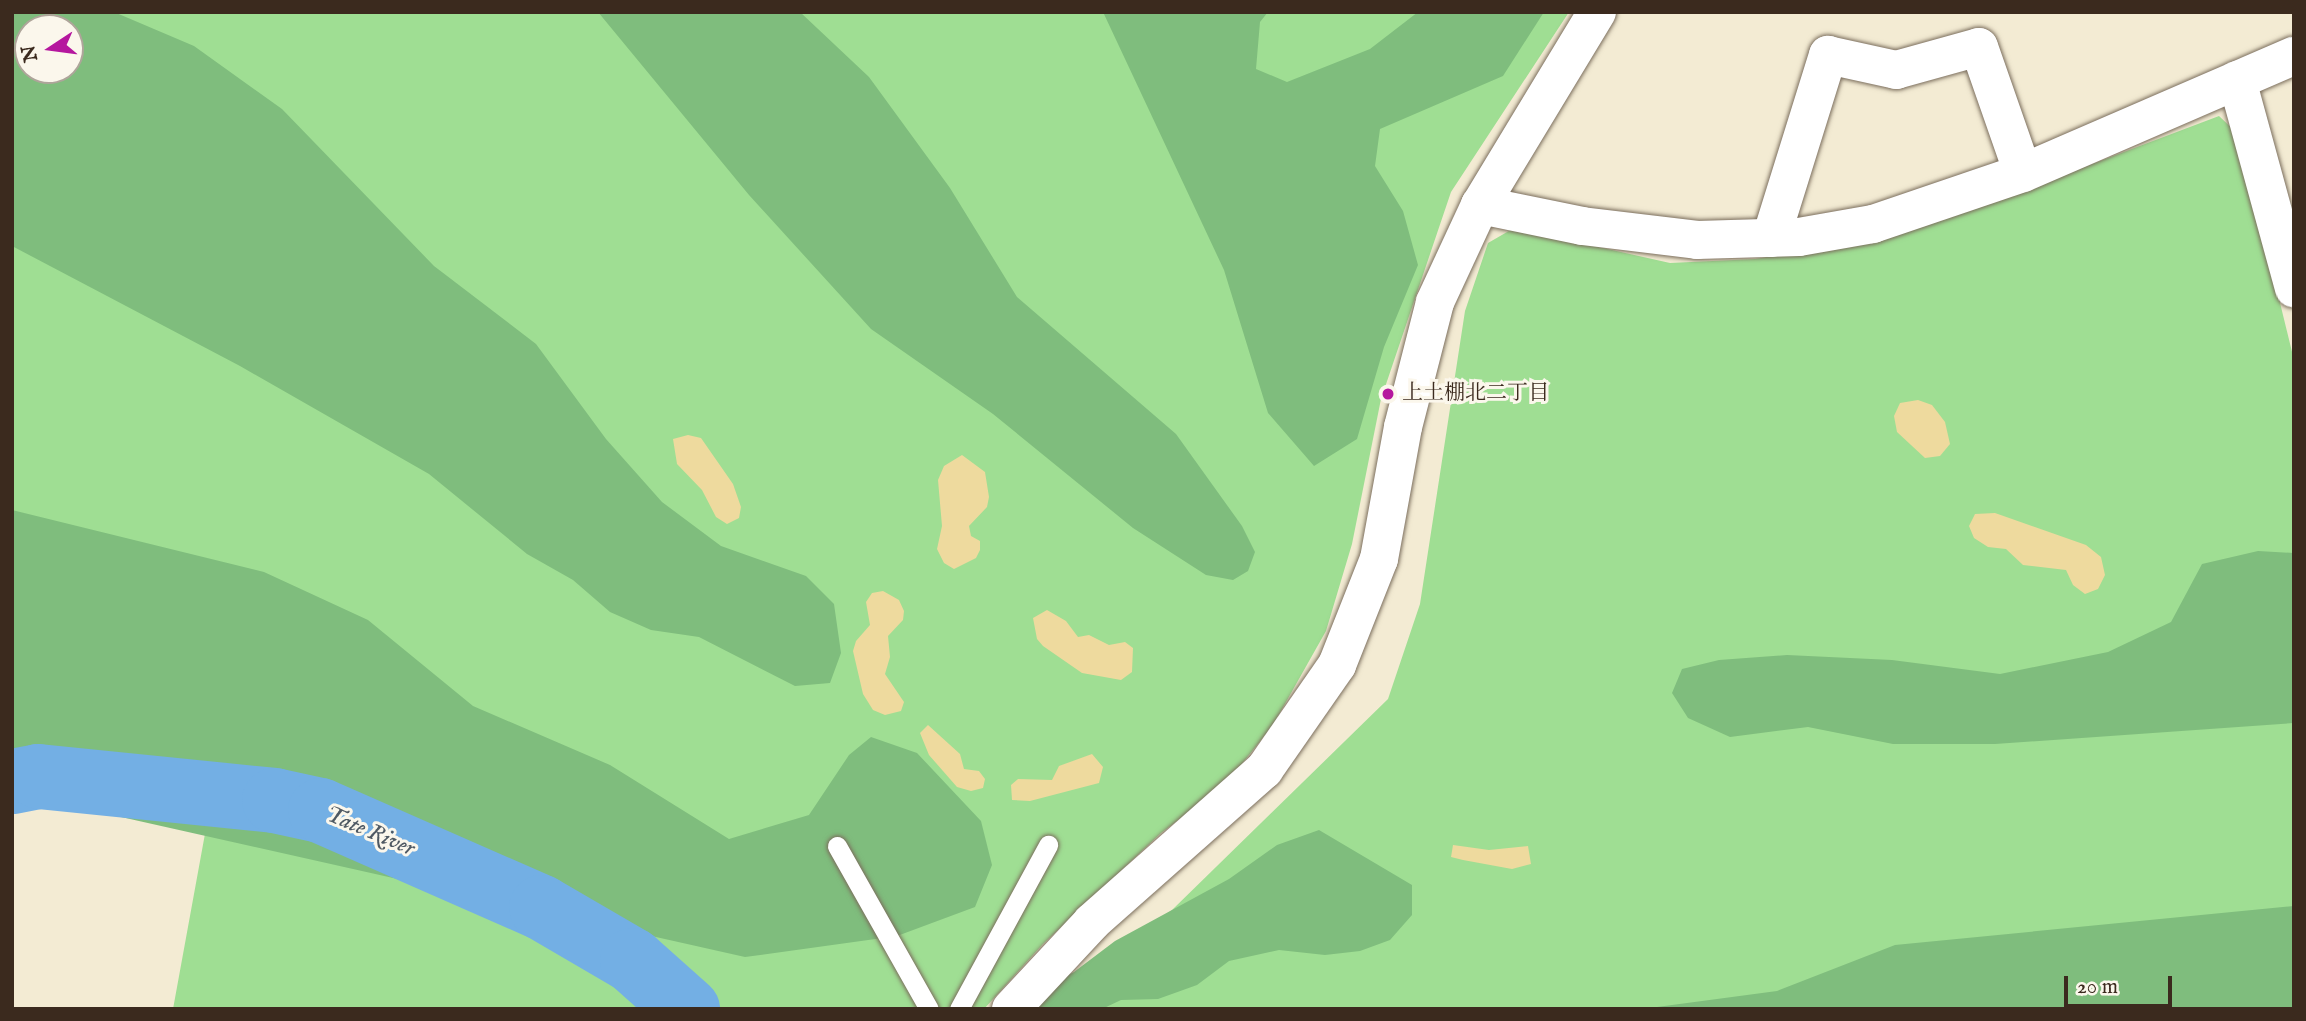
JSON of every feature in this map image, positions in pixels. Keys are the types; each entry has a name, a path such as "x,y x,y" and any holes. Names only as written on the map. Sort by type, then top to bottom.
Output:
{"street":[{"path":"1011,1009 1092,922 1264,770 1337,664 1379,559 1404,427 1435,302 1480,205 1597,12"},
{"path":"1771,238 1828,55 1896,70 1979,47 2023,173"},
{"path":"1480,205 1641,234 1697,240 1771,238 1873,224 2023,173 2294,56"},
{"path":"2237,80 2294,288"}],"lane":[{"path":"959,1009 1048,845"},
{"path":"837,846 929,1009"}],"green space":[{"path":"12,12 1569,12 1451,192 1381,399 1352,544 1326,631 1273,725 1225,785 1161,833 1043,944 984,1009 173,1009 217,768 12,765"},
{"path":"12,12 114,12 194,46 282,109 434,266 536,344 606,439 662,502 721,546 806,576 834,604 841,653 830,683 795,686 699,637 651,630 610,612 573,580 527,554 429,474 240,366 12,246"},
{"path":"598,12 800,12 869,77 950,188 1017,297 1176,434 1242,526 1255,552 1248,571 1233,580 1206,575 1133,528 993,414 871,329 749,195"},
{"path":"1103,12 1268,12 1260,22 1256,69 1287,82 1370,49 1418,12 1544,12 1503,76 1380,129 1375,166 1403,211 1418,265 1384,347 1357,439 1314,466 1268,413 1224,270"},
{"path":"2219,116 2239,135 2294,360 2294,1009 1069,1009 1094,964 1172,910 1388,699 1420,604 1465,311 1488,243 1514,228 1670,263 1755,259 1840,245 1997,200"},
{"path":"12,510 264,572 368,620 473,706 610,765 729,839 809,815 849,755 871,737 917,753 981,821 992,865 975,907 897,936 745,957 72,806 12,804"},
{"path":"2258,551 2294,553 2294,723 1995,744 1893,744 1808,727 1730,737 1688,718 1672,693 1682,669 1719,660 1787,655 1892,660 2000,674 2108,652 2171,622 2202,564"},
{"path":"1319,830 1412,885 1412,915 1390,940 1360,951 1325,955 1279,950 1229,961 1197,985 1158,999 1121,1000 1102,1009 1034,1009 1039,989 1074,972 1115,941 1229,879 1277,845"},
{"path":"2294,906 2294,1009 1642,1009 1777,991 1895,945"}],"sand":[{"path":"1918,400 1932,405 1945,422 1950,444 1940,456 1925,458 1897,432 1894,416 1900,403"},
{"path":"688,435 701,438 733,484 741,507 739,518 727,524 716,517 702,490 677,464 673,439"},
{"path":"962,455 985,472 989,497 987,507 969,526 971,536 980,541 980,550 976,558 954,569 944,563 937,549 942,526 938,480 944,466"},
{"path":"1995,513 2086,545 2101,557 2105,575 2098,589 2085,594 2073,585 2066,570 2023,565 2006,549 1988,547 1974,538 1969,526 1975,514"},
{"path":"883,591 899,600 904,611 903,620 888,636 890,657 885,674 904,702 901,711 885,715 873,710 863,694 853,651 856,641 870,625 866,602 872,593"},
{"path":"1047,610 1066,621 1078,637 1089,635 1109,645 1125,642 1133,648 1132,672 1121,680 1082,673 1043,646 1037,639 1033,618"},
{"path":"928,725 960,754 964,769 979,771 985,779 983,788 971,791 957,787 929,755 920,733"},
{"path":"1092,754 1103,767 1099,783 1030,801 1012,800 1011,785 1018,779 1052,780 1059,766"},
{"path":"1453,845 1489,850 1528,846 1531,864 1512,869 1463,860 1451,857"}],"waterway":[{"name":"Tate River","path":"12,781 38,776 274,800 320,810 541,907 632,960 687,1009"}],"place":[{"name":"上土棚北二丁目","path":"1388,394"}]}
